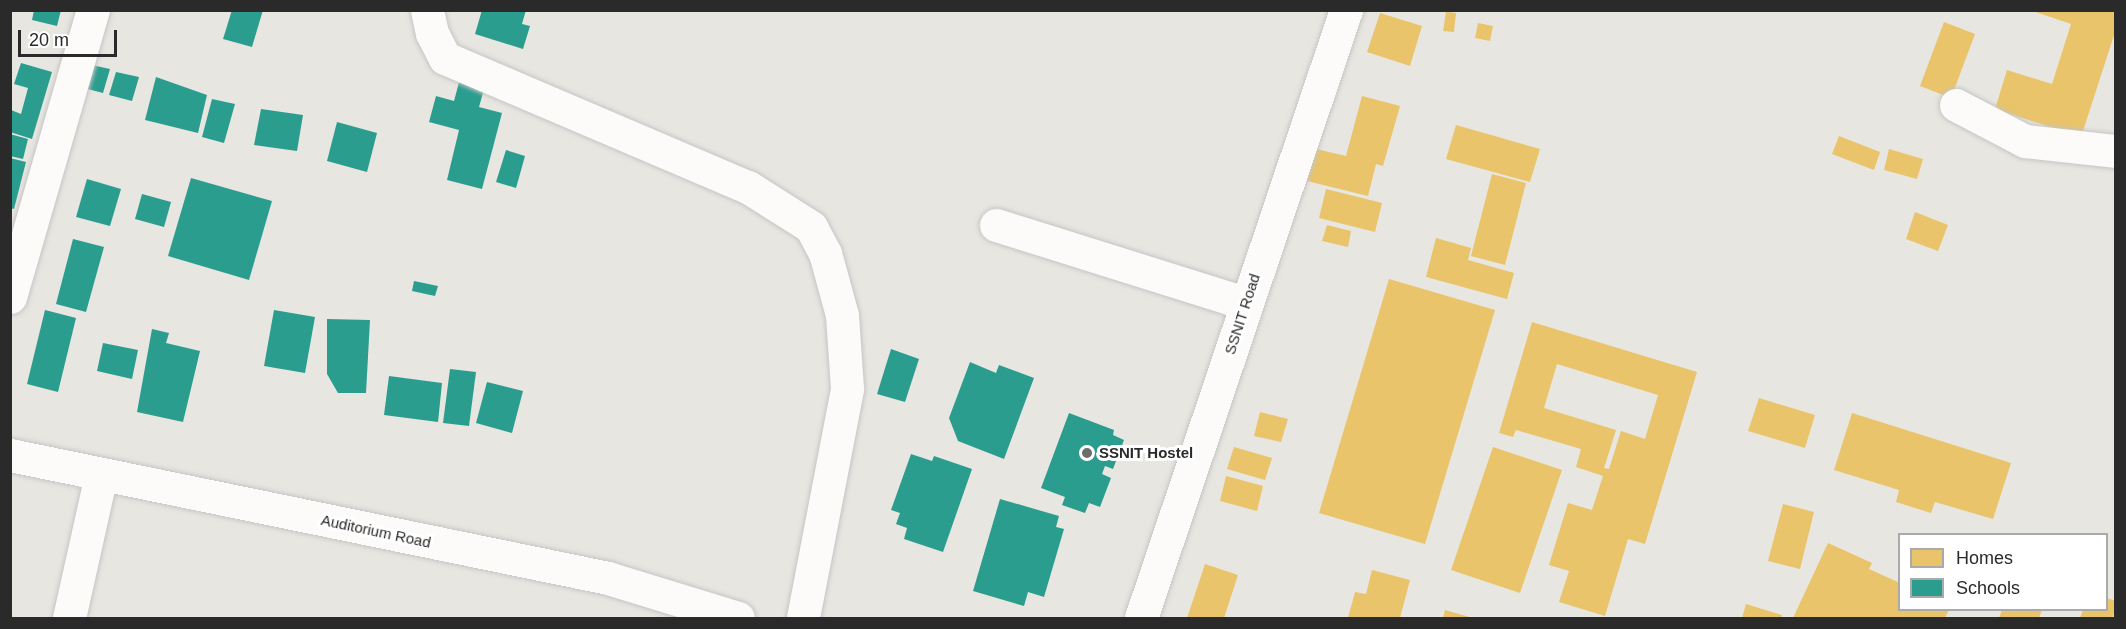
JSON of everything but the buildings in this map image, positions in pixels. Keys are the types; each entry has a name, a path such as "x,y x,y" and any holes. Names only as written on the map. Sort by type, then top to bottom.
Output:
{"street":[{"path":"10,297 93,10"},
{"path":"427,10 432,33 446,58 748,187 811,227 825,253 842,315 847,389 803,618"},
{"name":"SSNIT Road","path":"1141,618 1245,303 1346,10"},
{"path":"1956,105 2025,141 2115,151"},
{"path":"996,225 1245,303"},
{"name":"Auditorium Road","path":"10,455 608,578 738,618"},
{"path":"69,618 101,475"}],"place":[{"name":"SSNIT Hostel","path":"1087,453"}]}
